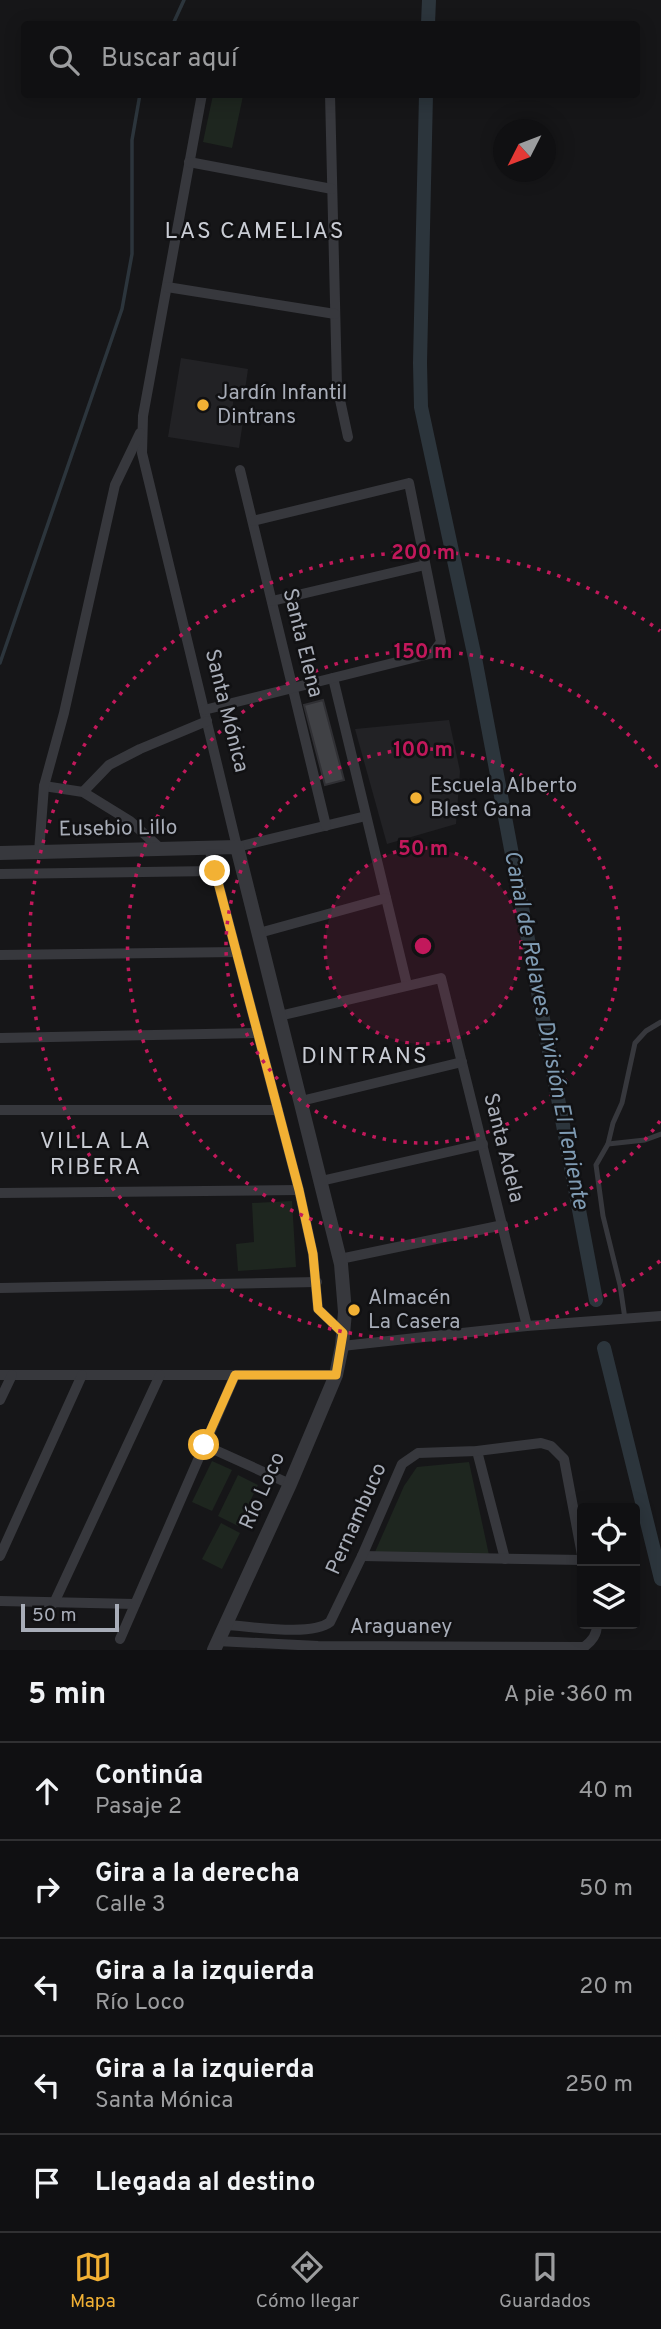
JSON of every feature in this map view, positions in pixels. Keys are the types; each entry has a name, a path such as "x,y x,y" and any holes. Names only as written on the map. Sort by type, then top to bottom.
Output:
{"street":[{"name":"Santa Mónica","path":"201,98 143,428 142,453 340,1259 345,1312 343,1340"},
{"path":"330,98 337,386 348,437"},
{"path":"189,162 332,189"},
{"path":"167,287 335,314"},
{"path":"39,852 44,786 64,713 115,485 143,428"},
{"name":"Santa Elena","path":"240,470 326,826"},
{"path":"83,792 109,765 205,715 293,688 433,653 441,642 409,482 253,522"},
{"path":"272,601 425,565"},
{"path":"279,1016 407,985 333,678"},
{"path":"44,786 83,792 130,821 161,849"},
{"path":"237,847 366,816"},
{"name":"Eusebio Lillo","path":"0,853 237,847"},
{"path":"209,848 299,1190 317,1282 318,1309 343,1340 661,1316"},
{"path":"0,874 215,871"},
{"path":"259,933 386,898"},
{"path":"0,956 237,952"},
{"name":"Santa Adela","path":"407,985 442,978 527,1326"},
{"path":"0,1038 258,1033"},
{"path":"301,1101 462,1062"},
{"path":"0,1110 278,1110"},
{"path":"321,1181 483,1144"},
{"path":"0,1193 299,1190"},
{"path":"340,1259 503,1225"},
{"path":"0,1288 317,1282"},
{"name":"Río Loco","path":"216,1646 336,1375 343,1340"},
{"path":"0,1400 6,1375 336,1375"},
{"path":"0,1556 82,1375"},
{"path":"54,1602 160,1375"},
{"path":"120,1639 235,1375"},
{"name":"Pernambuco","path":"226,1625 309,1629 330,1622 402,1464 418,1453 477,1451 541,1443 551,1446 564,1459 577,1528"},
{"path":"204,1445 290,1484"},
{"path":"477,1451 505,1559"},
{"path":"362,1556 577,1560"},
{"path":"0,1601 135,1604"},
{"name":"Araguaney","path":"216,1646 584,1647 592,1642 597,1629"}],"lane":[{"path":"625,1319 620,1285 603,1216 596,1165 608,1144 622,1103 635,1043 646,1031 661,1022"},
{"path":"608,1144 645,1140 661,1134"}],"shaded area":[{"path":"212,98 243,98 232,148 203,142"},
{"name":"Jardín Infantil Dintrans","path":"181,358 248,369 245,390 235,389 231,418 243,421 239,448 168,437"},
{"name":"Escuela Alberto Blest Gana","path":"449,720 460,771 456,824 387,844 355,729"},
{"path":"292,1201 296,1267 238,1271 236,1244 254,1242 252,1203"},
{"path":"212,1461 232,1470 212,1511 192,1502"},
{"path":"469,1462 489,1555 375,1552 404,1486 417,1467"},
{"path":"238,1475 258,1485 238,1526 218,1516"},
{"path":"221,1523 240,1533 222,1569 202,1559"}],"building":[{"path":"323,700 344,780 325,785 304,705"}],"waterway":[{"path":"174,21 184,0"},
{"name":"Canal de Relaves División El Teniente","path":"428,21 429,0"},
{"path":"0,663 122,309 132,254 132,140 139,98"},
{"name":"Canal de Relaves División El Teniente","path":"426,98 421,407 475,658 596,1300"},
{"name":"Canal de Relaves División El Teniente","path":"604,1348 661,1579"}],"place":[{"name":"Jardín Infantil Dintrans","path":"203,405"},
{"name":"Escuela Alberto Blest Gana","path":"416,798"},
{"name":"Almacén La Casera","path":"354,1310"}],"district":[{"name":"LAS CAMELIAS","path":"255,232"},
{"name":"DINTRANS","path":"365,1057"},
{"name":"VILLA LA RIBERA","path":"96,1155"}],"route":[{"path":"204,1445 235,1375 336,1375 343,1333 318,1309 313,1254 299,1190 215,871"}]}
